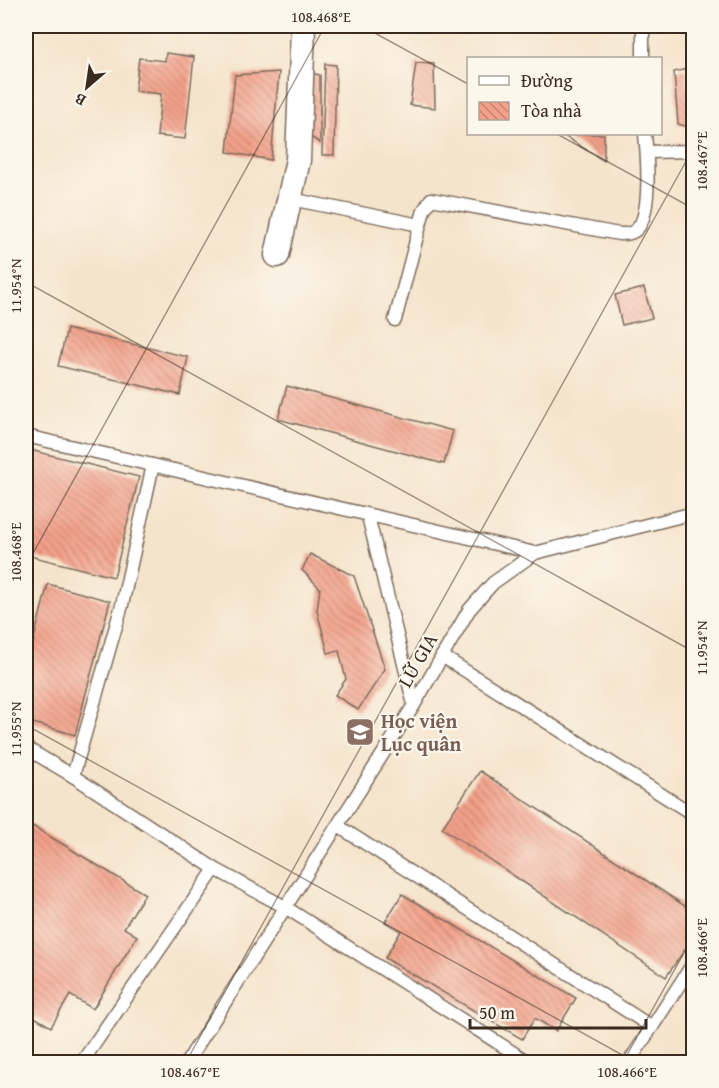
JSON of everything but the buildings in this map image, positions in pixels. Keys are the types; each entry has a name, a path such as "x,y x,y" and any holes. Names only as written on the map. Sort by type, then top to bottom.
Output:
{"street":[{"path":"277,255 298,160 303,26"}],"lane":[{"path":"643,26 643,57"},
{"path":"395,320 424,210 431,199 619,234 630,234 638,229 643,218 647,152 645,135"},
{"path":"647,152 693,151"},
{"path":"291,199 420,225"},
{"path":"26,436 535,553"},
{"path":"73,776 122,605 153,465"},
{"name":"LỮ GIA","path":"186,1062 414,705 469,610 493,583 535,553 693,513"},
{"path":"368,516 414,705"},
{"path":"442,656 693,815"},
{"path":"26,748 73,776 214,869 285,907 528,1062"},
{"path":"338,826 652,1027"},
{"path":"82,1062 214,869"},
{"path":"629,1062 693,962"}],"place":[{"name":"Học viện Lục quân","path":"360,732"}]}
